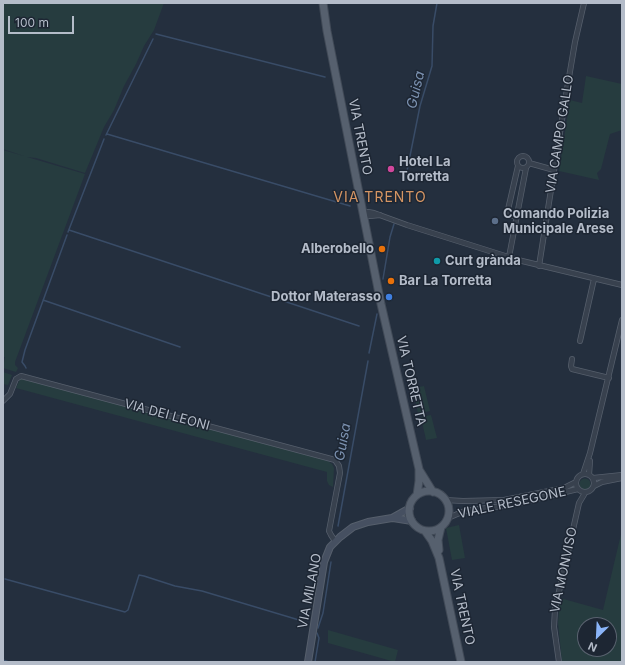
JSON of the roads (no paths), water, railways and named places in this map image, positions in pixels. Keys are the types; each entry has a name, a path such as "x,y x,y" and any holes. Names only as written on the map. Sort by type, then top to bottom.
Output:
{"main road":[{"name":"VIA TRENTO","path":"323,3 327,31 380,298"},
{"name":"VIA TORRETTA","path":"380,298 419,469 420,481 417,495"},
{"name":"VIA TORRETTA","path":"419,469 433,492"},
{"path":"425,492 439,494 445,500 449,509 448,518 442,527 437,547 425,531 412,521 410,515 412,501 417,495 425,492"},
{"path":"425,531 433,531 442,527"},
{"name":"VIA TRENTO","path":"437,547 461,662"}],"street":[{"name":"VIA CAMPO GALLO","path":"539,266 575,42 584,3"},
{"path":"509,257 527,166 527,158 521,156 517,161 518,166 507,214 516,216"},
{"path":"518,166 521,168 527,166 554,170"},
{"path":"363,214 370,216 380,215 539,266 622,285"},
{"path":"580,341 594,279"},
{"path":"622,320 590,453 583,474 578,477 576,482 578,490 586,493 594,486 602,482 622,478"},
{"path":"572,359 572,369 609,378"},
{"name":"VIA DEI LEONI","path":"3,401 10,394 16,379 21,376 335,460 340,468 329,531 335,542"},
{"path":"590,453 591,477 594,486"},
{"path":"583,474 591,477 622,475"},
{"name":"VIALE RESEGONE","path":"445,500 504,500 564,488 576,482"},
{"name":"VIALE RESEGONE","path":"448,518 471,510 511,505 578,490"},
{"name":"VIA MONVISO","path":"558,662 554,627 555,609 579,503 578,490"},
{"name":"VIA MONVISO","path":"579,503 586,493"},
{"path":"392,518 410,508"},
{"path":"392,518 412,521"},
{"name":"VIA MILANO","path":"308,662 324,562 328,552 335,542 347,531 357,526 392,518"}],"waterway":[{"name":"Guisa","path":"405,181 420,106 432,66 433,26 437,3"},
{"path":"156,34 325,77"},
{"path":"106,135 153,39"},
{"path":"107,134 350,206"},
{"path":"68,232 104,139"},
{"name":"Guisa","path":"383,279 390,237 394,224"},
{"path":"69,230 359,326"},
{"path":"26,368 22,362 25,350 67,235"},
{"path":"43,300 180,347"},
{"name":"Guisa","path":"369,353 377,314"},
{"name":"Guisa","path":"338,526 368,361"},
{"name":"Guisa","path":"318,628 323,613 331,562"},
{"path":"5,579 125,612 128,610 139,575 175,586 202,591 299,620"},
{"name":"Guisa","path":"315,662 319,638 317,633"},
{"path":"3,660 9,662"}],"place":[{"name":"Hotel La Torretta","path":"391,169"},
{"name":"Comando Polizia Municipale Arese","path":"495,221"},
{"name":"Alberobello","path":"382,249"},
{"name":"Curt grànda","path":"437,261"},
{"name":"Bar La Torretta","path":"391,281"},
{"name":"Dottor Materasso","path":"389,297"}],"district":[{"name":"VIA TRENTO","path":"380,198"}]}
